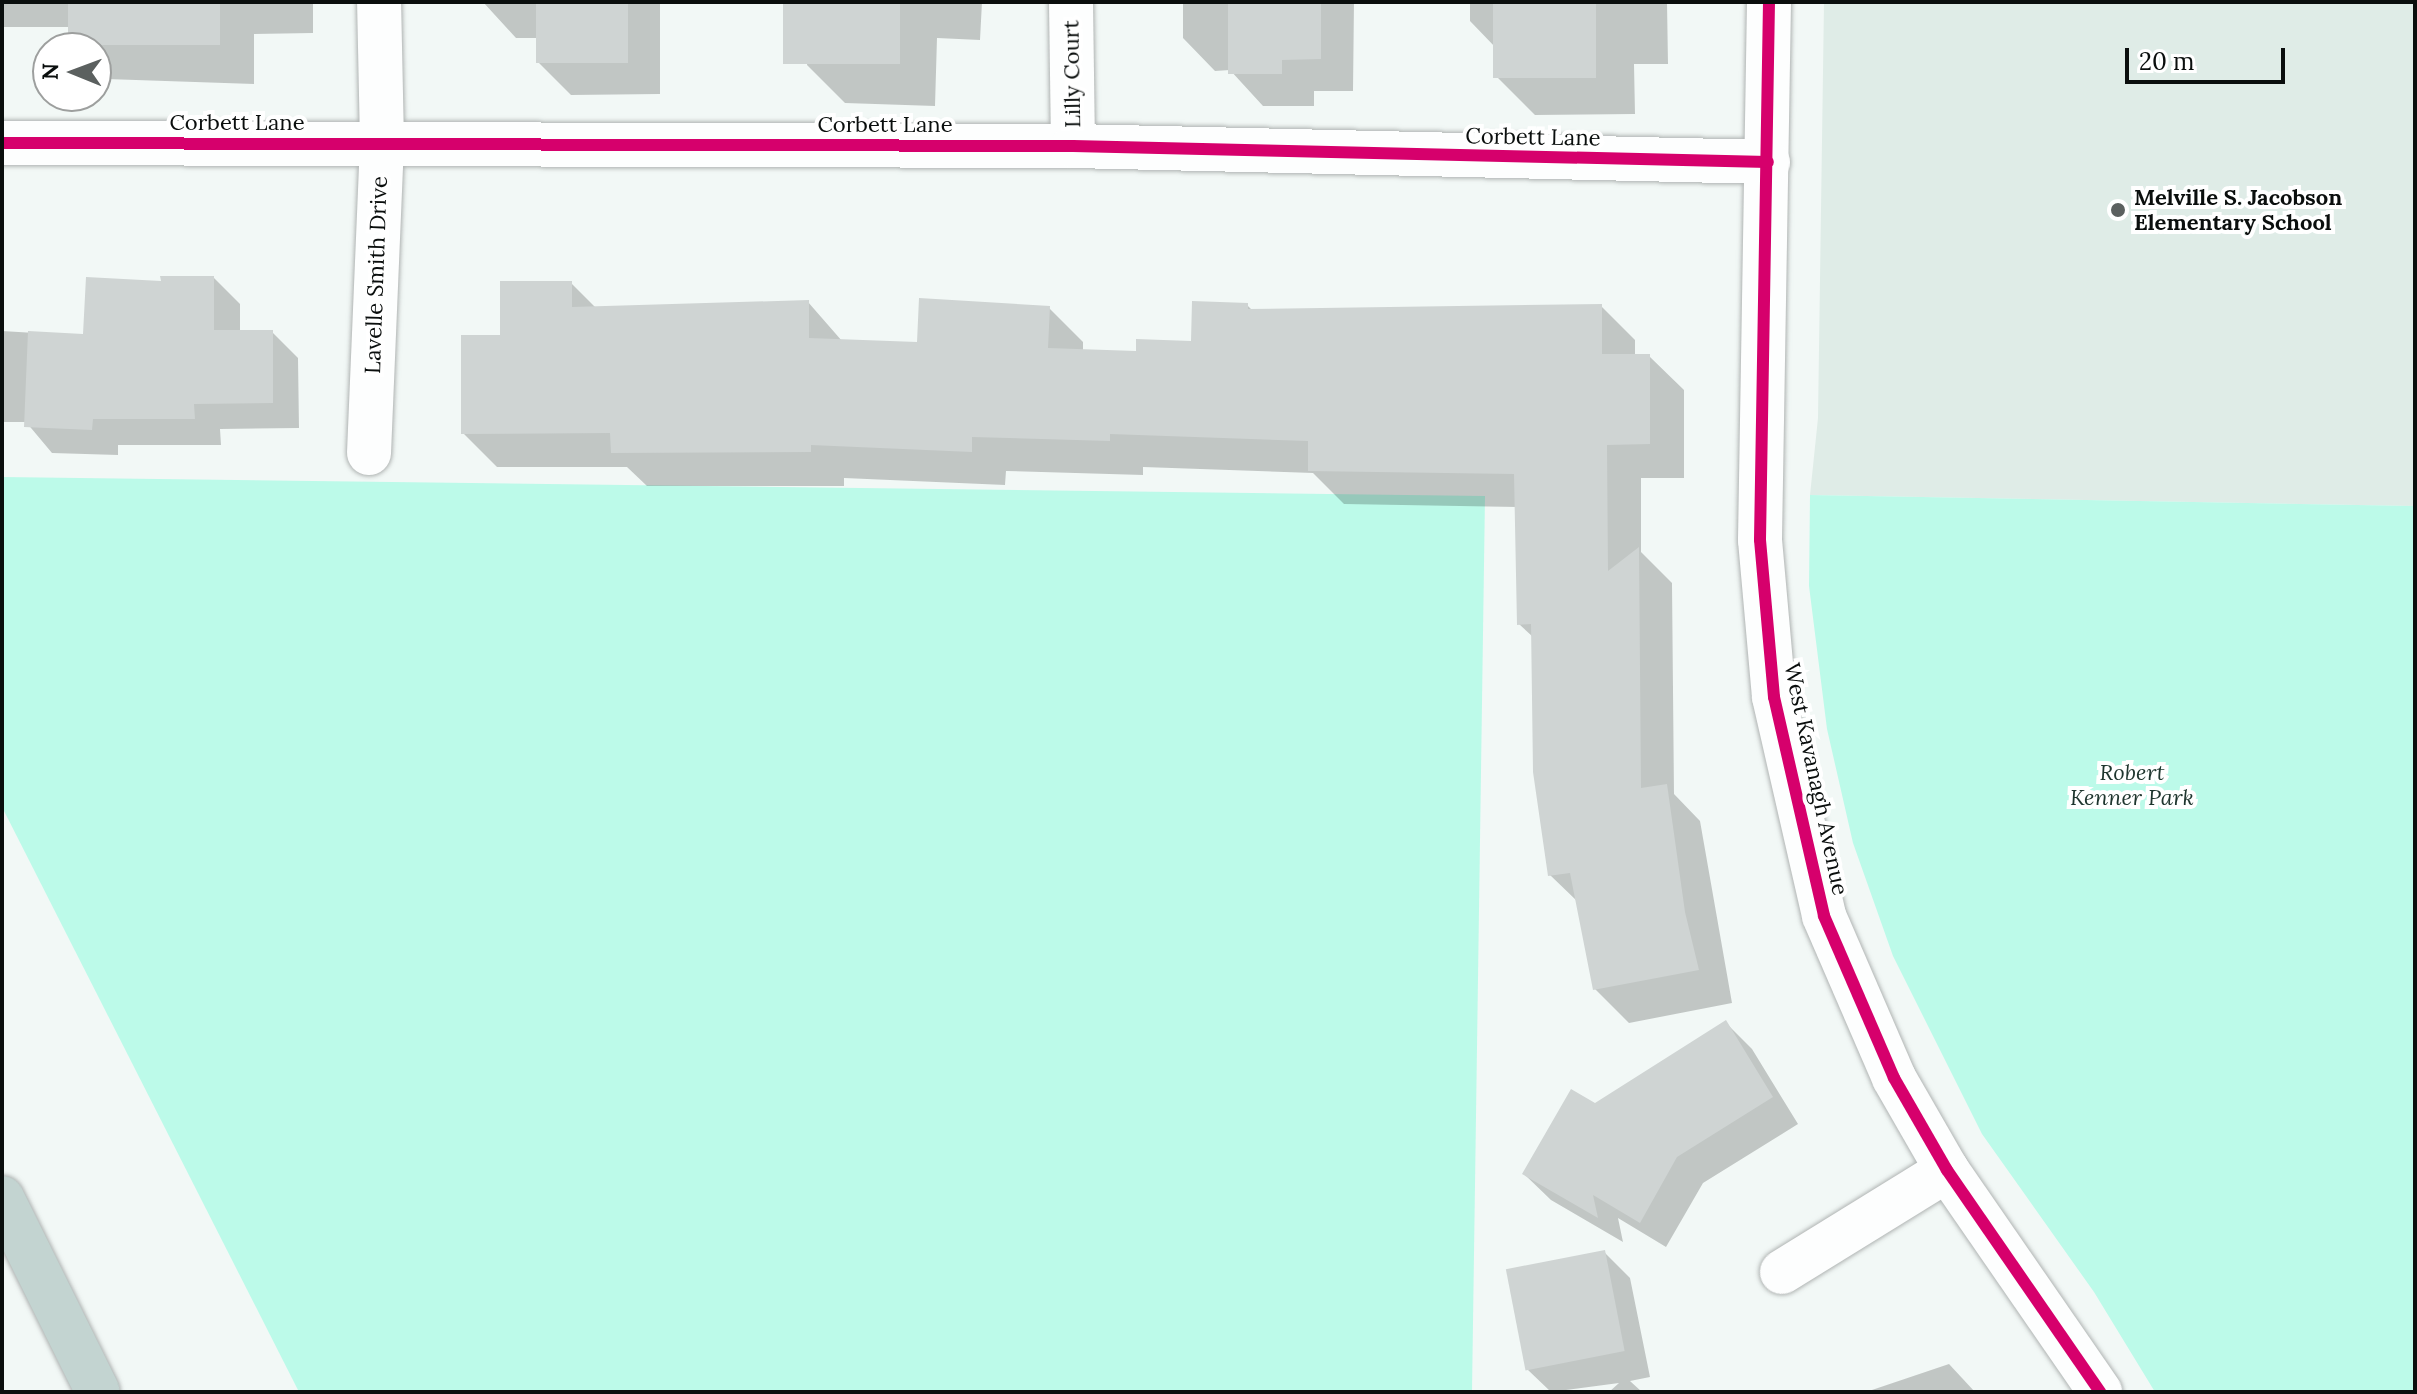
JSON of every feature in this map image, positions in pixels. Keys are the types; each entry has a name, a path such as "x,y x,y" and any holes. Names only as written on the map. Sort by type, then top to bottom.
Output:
{"highway":[{"path":"2,1198 98,1392"}],"street":[{"name":"Lavelle Smith Drive","path":"369,453 382,142 379,2"},
{"name":"Lilly Court","path":"1071,2 1073,146"},
{"name":"West Kavanagh Avenue","path":"1769,2 1760,540 1774,697 1824,916 1894,1078 1947,1170 2100,1392"},
{"name":"Corbett Lane","path":"2,143 1073,146 1768,162"},
{"path":"1782,1272 1947,1170"}],"shaded area":[{"name":"Melville S. Jacobson Elementary School","path":"1824,2 2415,2 2415,506 1810,495 1818,418"}],"green space":[{"path":"2,477 1485,496 1472,1392 299,1392 2,807"},
{"name":"Robert Kenner Park","path":"1810,495 2415,506 2415,1392 2155,1392 2094,1292 1982,1134 1893,956 1853,843 1827,729 1809,586"}],"building":[{"path":"68,2 220,2 220,45 112,45 112,32 68,32"},
{"path":"536,2 628,2 628,63 536,63"},
{"path":"783,2 900,2 900,64 783,64"},
{"path":"1228,2 1321,2 1321,59 1282,60 1282,74 1228,74"},
{"path":"1493,2 1596,2 1596,78 1493,78"},
{"path":"160,276 214,276 214,330 273,330 273,403 194,404 195,419 93,419 92,430 24,427 28,331 83,334 86,277 161,281"},
{"path":"500,281 572,281 572,307 809,300 809,338 917,342 919,298 1050,306 1048,348 1136,351 1136,339 1191,341 1192,301 1248,303 1248,309 1602,304 1602,354 1650,354 1650,444 1607,445 1608,571 1639,547 1641,788 1667,784 1685,912 1699,970 1593,990 1570,873 1548,876 1533,772 1531,624 1517,625 1514,474 1308,471 1308,441 1110,434 1110,441 972,437 972,452 811,445 811,452 611,453 610,433 461,434 461,335 500,335"},
{"path":"1726,1020 1773,1097 1677,1157 1640,1223 1593,1195 1598,1218 1522,1174 1571,1089 1595,1103"},
{"path":"1605,1250 1625,1351 1526,1370 1506,1269"}],"cycle path":[{"path":"1769,2 1760,540 1774,697 1824,916 1894,1078 1947,1170 2100,1392"},
{"path":"2,143 1073,146 1768,162"}],"place":[{"name":"Melville S. Jacobson Elementary School","path":"2118,210"}]}
